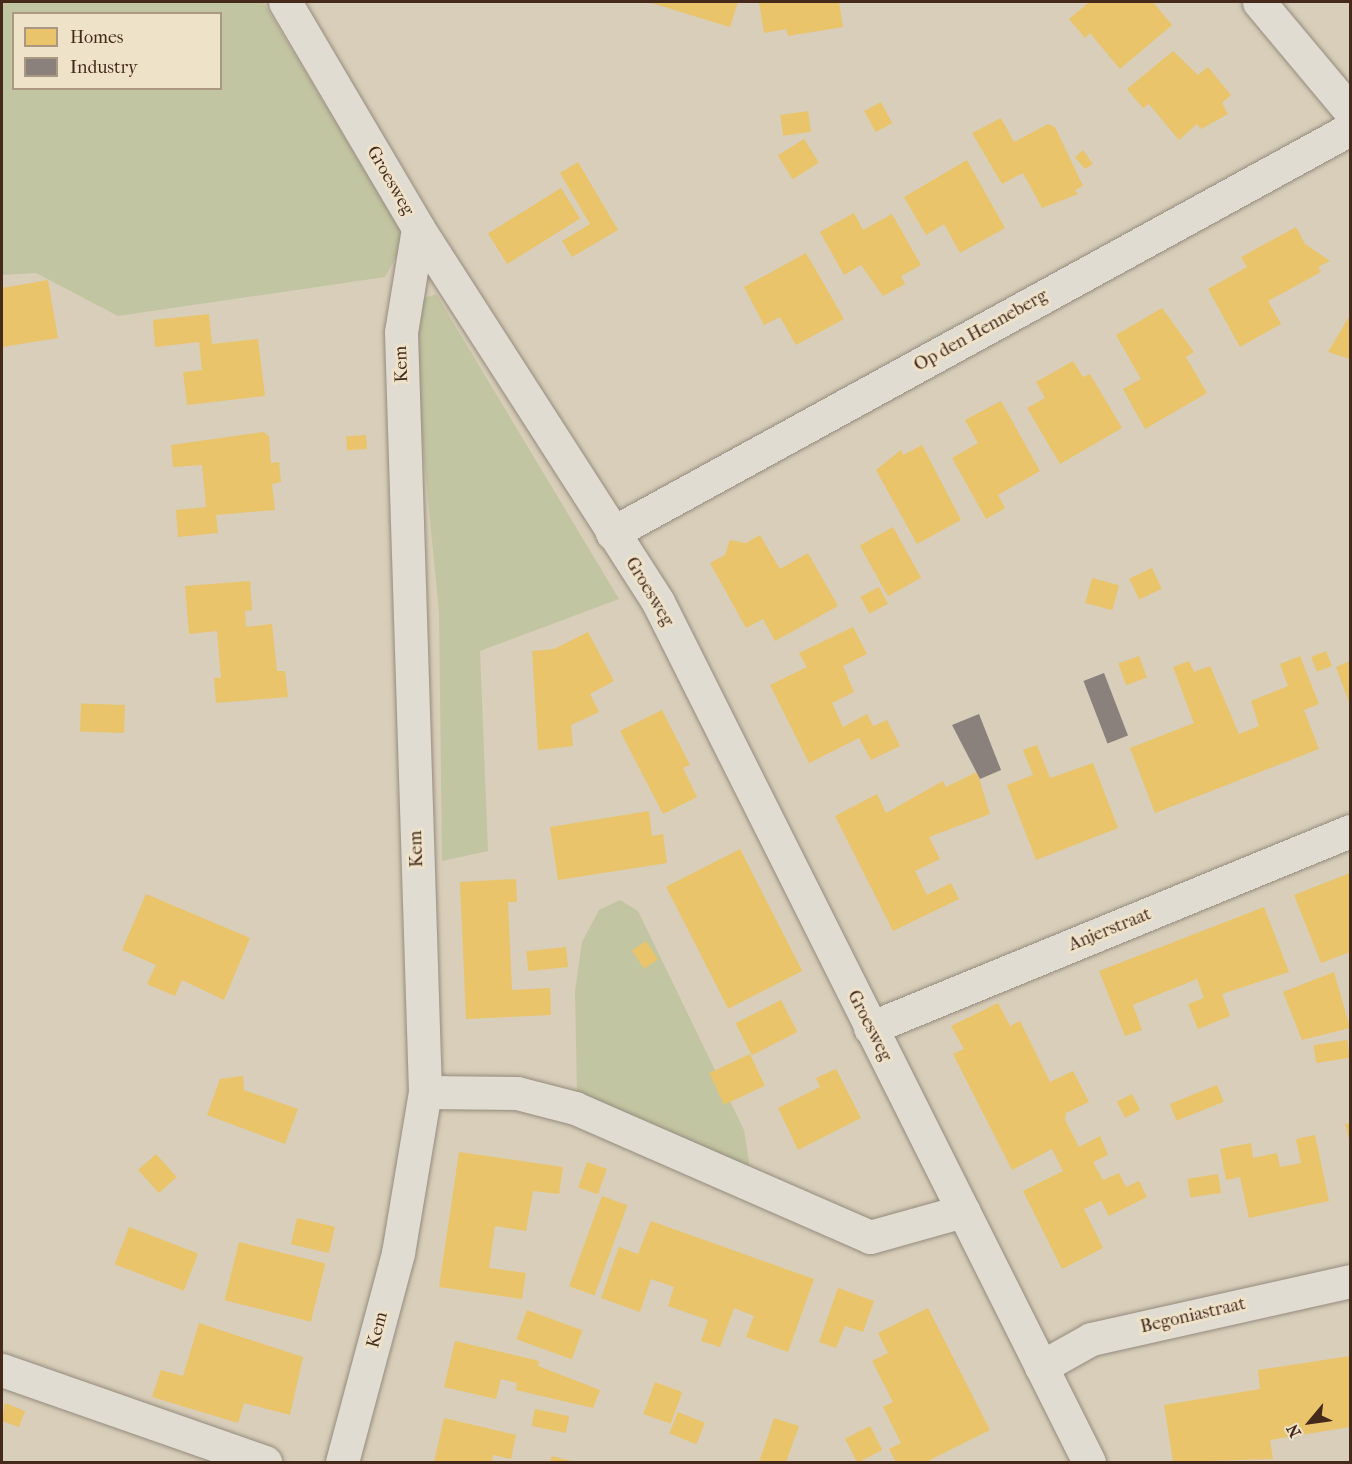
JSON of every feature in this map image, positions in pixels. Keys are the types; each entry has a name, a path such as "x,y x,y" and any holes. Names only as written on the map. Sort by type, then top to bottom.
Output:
{"street":[{"name":"Groesweg","path":"285,2 418,228 612,534 658,602 1089,1462"},
{"path":"1259,2 1350,111"},
{"name":"Op den Henneberg","path":"612,534 1350,129"},
{"name":"Kem","path":"342,1462 398,1252 425,1092 401,332 418,228"},
{"name":"Anjerstraat","path":"870,1028 1350,831"},
{"path":"425,1092 517,1093 575,1108 870,1237 963,1211"},
{"name":"Begoniastraat","path":"1041,1367 1091,1339 1350,1281"},
{"path":"2,1370 265,1462"}],"green space":[{"path":"2,2 263,2 406,239 385,277 118,316 36,273 2,275"},
{"path":"436,294 619,599 480,651 488,851 442,861 439,613 416,375 419,300"},
{"path":"620,900 638,911 744,1130 750,1168 577,1093 575,991 582,942 599,910"}],"building: Homes":[{"path":"648,2 738,2 730,27"},
{"path":"759,2 839,2 843,27 788,36 786,29 764,33"},
{"path":"1089,2 1153,2 1172,25 1120,69 1090,33 1085,38 1069,19"},
{"path":"1173,51 1198,75 1208,67 1231,95 1222,103 1228,114 1201,129 1197,124 1179,140 1149,104 1143,108 1127,89"},
{"path":"881,102 892,123 875,132 864,111"},
{"path":"808,111 811,132 783,136 780,115"},
{"path":"1001,118 1014,142 1048,124 1055,127 1083,186 1075,190 1078,194 1042,208 1023,173 1002,184 972,133"},
{"path":"804,139 819,163 793,179 778,155"},
{"path":"1083,150 1093,164 1085,169 1075,157"},
{"path":"967,160 1005,228 960,253 944,224 926,235 904,197"},
{"path":"578,162 618,230 572,257 562,241 590,224 560,173"},
{"path":"561,188 580,219 507,264 488,234"},
{"path":"854,213 863,230 892,214 921,265 901,276 905,284 883,296 861,265 844,275 820,232"},
{"path":"1296,227 1305,244 1330,261 1318,267 1321,272 1268,301 1281,324 1240,347 1208,289 1247,267 1241,257"},
{"path":"806,253 844,319 796,345 780,317 764,325 744,287"},
{"path":"48,280 58,338 2,347 2,288"},
{"path":"1162,308 1194,352 1186,357 1207,393 1145,429 1123,389 1141,379 1116,335"},
{"path":"209,314 212,344 258,339 265,396 187,405 183,372 202,370 199,342 155,347 153,320"},
{"path":"1350,315 1350,359 1328,352"},
{"path":"1073,361 1083,377 1090,374 1122,428 1060,464 1027,408 1045,398 1036,382"},
{"path":"1001,401 1040,471 998,495 1005,508 986,519 952,458 978,443 965,420"},
{"path":"263,432 269,436 271,463 279,462 281,482 272,484 275,510 216,515 218,533 178,537 176,510 206,507 202,465 173,467 171,445"},
{"path":"366,435 367,449 347,450 346,436"},
{"path":"922,445 961,520 917,544 876,470 901,450 903,455"},
{"path":"893,527 921,578 888,596 860,545"},
{"path":"760,535 780,569 808,553 838,606 775,641 763,619 746,628 710,563 725,555 730,540 746,543"},
{"path":"1152,568 1162,589 1139,599 1129,579"},
{"path":"1092,578 1119,585 1112,610 1085,603"},
{"path":"250,581 252,610 245,611 246,627 272,624 277,671 285,671 288,697 216,703 214,678 221,678 217,631 189,634 185,586"},
{"path":"879,587 888,604 869,614 860,597"},
{"path":"853,627 867,654 843,666 854,692 832,703 843,727 867,714 873,726 887,720 900,746 871,760 859,738 809,763 770,685 807,667 799,653"},
{"path":"588,632 614,681 590,694 599,712 571,725 573,746 538,750 532,651 554,649"},
{"path":"1326,651 1332,666 1317,672 1311,657"},
{"path":"1139,656 1147,678 1126,685 1118,664"},
{"path":"1300,656 1319,704 1304,710 1319,749 1155,813 1130,748 1194,723 1173,667 1189,661 1194,672 1210,666 1239,734 1259,726 1251,701 1288,686 1280,664"},
{"path":"1350,661 1350,705 1336,667"},
{"path":"81,703 125,705 124,733 80,731"},
{"path":"662,710 690,765 683,768 697,797 663,814 620,731"},
{"path":"1037,745 1050,778 1093,763 1118,828 1036,860 1007,785 1033,775 1023,750"},
{"path":"977,772 990,814 929,837 940,859 915,871 927,895 951,883 959,899 893,931 835,816 877,794 886,813 943,781 946,787"},
{"path":"649,811 652,836 663,834 667,863 558,880 550,827"},
{"path":"740,849 802,971 728,1009 666,887"},
{"path":"1350,873 1350,952 1321,963 1294,895"},
{"path":"516,879 517,902 508,902 512,990 550,988 551,1015 466,1019 460,882"},
{"path":"146,894 250,938 224,1000 182,980 175,996 147,984 156,965 122,950"},
{"path":"1264,907 1289,972 1222,994 1230,1016 1198,1029 1188,1004 1204,998 1197,979 1133,1005 1142,1030 1125,1036 1099,971"},
{"path":"646,941 658,959 644,969 632,951"},
{"path":"566,947 568,967 528,971 526,951"},
{"path":"1334,972 1350,1028 1302,1040 1283,992"},
{"path":"781,1000 797,1032 752,1055 736,1023"},
{"path":"998,1003 1010,1026 1020,1021 1050,1082 1073,1071 1089,1102 1066,1113 1065,1120 1079,1147 1100,1136 1108,1155 1093,1162 1103,1180 1119,1173 1126,1187 1139,1181 1147,1197 1109,1216 1101,1201 1084,1209 1103,1248 1062,1269 1023,1191 1063,1171 1052,1149 1012,1170 953,1054 964,1049 951,1026"},
{"path":"1347,1040 1350,1058 1316,1063 1313,1045"},
{"path":"750,1054 765,1086 724,1105 709,1073"},
{"path":"836,1069 861,1118 798,1150 778,1108 820,1087 816,1078"},
{"path":"243,1076 244,1090 298,1109 285,1144 207,1115 220,1079"},
{"path":"1217,1085 1224,1102 1176,1121 1170,1104"},
{"path":"1132,1094 1140,1110 1125,1118 1117,1102"},
{"path":"1350,1123 1350,1143 1345,1124"},
{"path":"1315,1135 1329,1201 1249,1218 1240,1177 1226,1180 1220,1149 1251,1143 1253,1158 1277,1153 1280,1167 1301,1163 1296,1139"},
{"path":"459,1152 563,1167 559,1194 533,1191 526,1231 495,1226 489,1268 526,1273 522,1299 439,1287"},
{"path":"156,1154 177,1177 159,1193 138,1170"},
{"path":"587,1162 607,1169 598,1194 578,1188"},
{"path":"1218,1174 1221,1193 1190,1198 1187,1179"},
{"path":"602,1196 627,1205 595,1295 569,1286"},
{"path":"297,1218 335,1227 329,1253 291,1244"},
{"path":"651,1221 814,1279 788,1352 746,1337 754,1316 734,1308 720,1347 701,1341 708,1320 668,1306 674,1287 651,1279 640,1312 601,1298 619,1247 638,1254"},
{"path":"129,1227 198,1254 184,1291 115,1264"},
{"path":"239,1242 325,1264 311,1322 224,1300"},
{"path":"838,1288 874,1301 863,1332 845,1326 836,1348 819,1342"},
{"path":"928,1308 990,1430 926,1462 896,1462 889,1449 901,1443 883,1407 893,1402 872,1361 888,1353 878,1333"},
{"path":"527,1310 582,1330 572,1359 516,1339"},
{"path":"199,1323 303,1357 290,1415 244,1403 238,1423 152,1397 161,1370 183,1376"},
{"path":"455,1341 539,1361 538,1366 600,1390 593,1408 516,1390 517,1383 501,1379 496,1399 444,1387"},
{"path":"1350,1356 1350,1427 1270,1440 1273,1459 1173,1462 1164,1405 1260,1389 1258,1370"},
{"path":"655,1382 682,1392 671,1424 643,1414"},
{"path":"5,1403 25,1411 19,1427 2,1421"},
{"path":"535,1409 569,1416 566,1433 531,1426"},
{"path":"678,1412 705,1423 696,1444 669,1433"},
{"path":"444,1418 516,1435 511,1459 493,1455 492,1462 434,1462"},
{"path":"774,1418 799,1426 786,1462 759,1462"},
{"path":"870,1426 882,1450 857,1462 845,1439"},
{"path":"552,1456 575,1462 550,1462"}],"building: Industry":[{"path":"1104,673 1128,736 1107,743 1083,681"},
{"path":"979,714 1001,770 980,779 952,725"}]}
